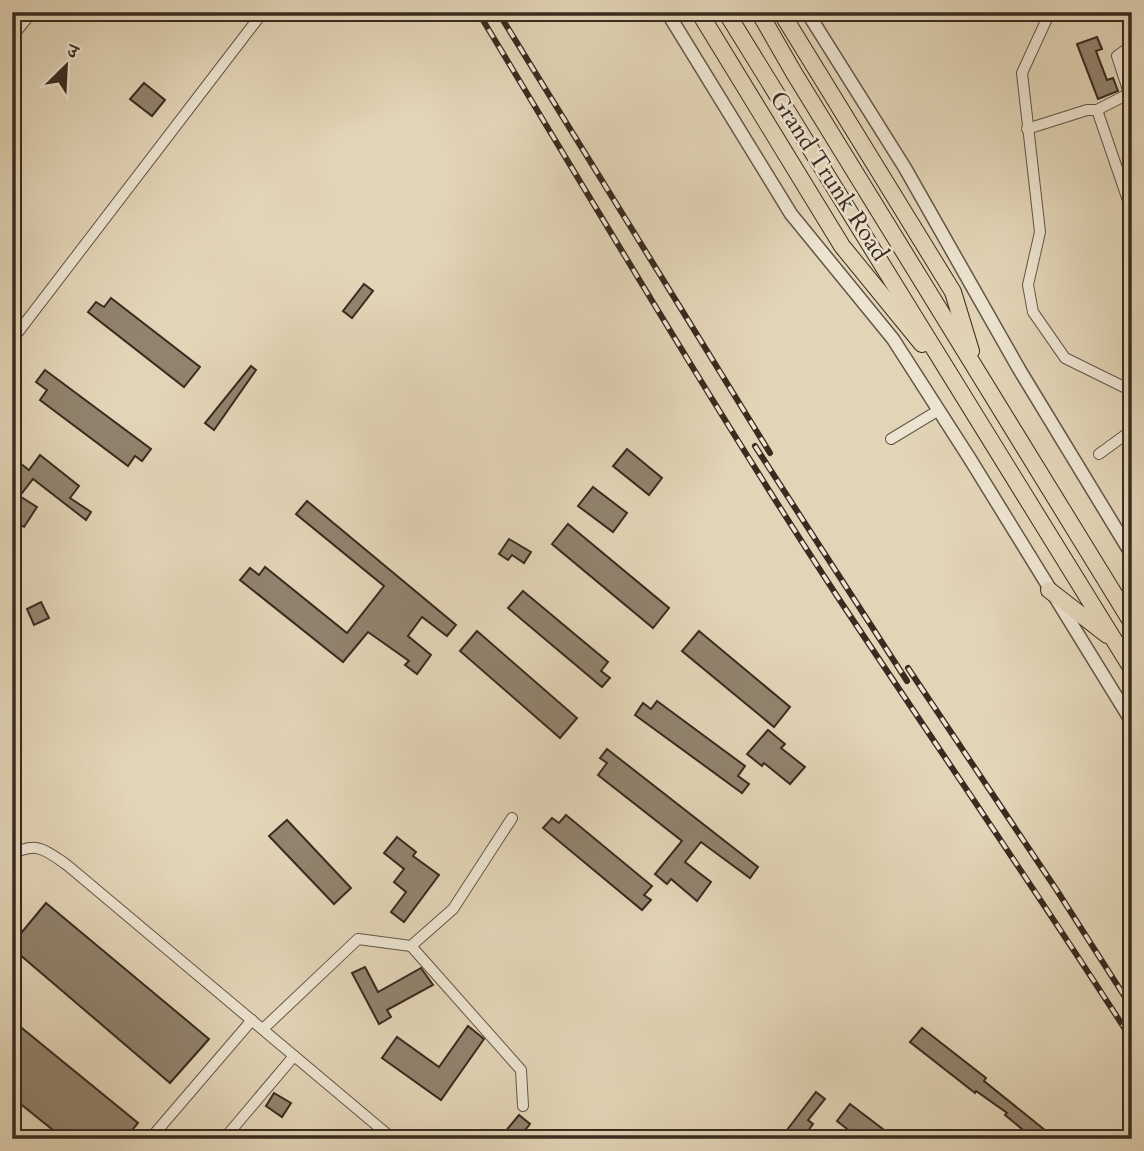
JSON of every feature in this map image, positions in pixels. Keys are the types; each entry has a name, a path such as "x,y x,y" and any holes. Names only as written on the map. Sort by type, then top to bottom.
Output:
{"highway":[{"name":"Grand Trunk Road","path":"699,12 842,246 959,389"},
{"name":"Grand Trunk Road","path":"726,12 1132,669"},
{"name":"Grand Trunk Road","path":"758,12 1132,623"},
{"name":"Grand Trunk Road","path":"781,12 953,292 978,373"},
{"path":"1049,590 1114,641"}],"street":[{"path":"12,37 32,12"},
{"path":"12,340 263,12"},
{"path":"667,12 791,214 893,339 1132,722"},
{"path":"807,12 905,168 1019,369 1132,555"},
{"path":"1050,12 1022,72 1040,232 1028,285 1033,312 1065,358 1132,391"},
{"path":"1027,129 1087,110 1097,110 1130,92 1117,57 1132,45"},
{"path":"1097,110 1132,212"},
{"path":"891,439 939,410"},
{"path":"1099,454 1132,430"},
{"path":"411,946 453,909 512,818"},
{"path":"12,855 25,847 44,849 67,865 393,1139"},
{"path":"263,1029 358,939 411,946 521,1070 523,1106"},
{"path":"150,1139 252,1020"},
{"path":"224,1139 294,1056"}],"building":[{"path":"1097,37 1102,49 1096,51 1107,80 1113,78 1118,91 1098,99 1077,44"},
{"path":"144,83 165,100 152,116 130,99"},
{"path":"364,284 373,291 352,318 343,311"},
{"path":"111,298 200,367 184,387 88,312 96,302 104,307"},
{"path":"251,366 256,370 214,430 205,423"},
{"path":"45,370 151,449 142,461 135,456 128,466 40,400 47,390 36,382"},
{"path":"627,449 662,478 649,495 613,466"},
{"path":"40,455 79,486 70,498 91,512 86,520 33,479 22,493 12,485 12,457 29,470"},
{"path":"593,487 627,513 613,532 578,506"},
{"path":"18,495 37,507 24,527 12,520 12,504"},
{"path":"307,501 456,625 447,636 422,617 408,636 431,655 417,674 405,665 409,661 368,632 343,662 240,580 250,568 259,575 265,567 347,633 384,586 296,514"},
{"path":"568,524 669,608 653,628 552,544"},
{"path":"509,539 531,552 524,563 512,555 508,560 499,554"},
{"path":"523,591 608,662 601,671 610,678 602,687 508,608"},
{"path":"41,602 49,618 34,625 27,609"},
{"path":"477,631 577,718 560,738 460,651"},
{"path":"699,631 790,707 774,727 682,651"},
{"path":"657,701 745,766 738,776 749,784 742,793 635,715 643,703 651,709"},
{"path":"768,730 785,744 781,748 805,767 790,784 764,763 762,766 747,754"},
{"path":"607,749 758,867 750,878 701,842 685,862 711,882 697,901 671,879 667,884 655,874 682,841 598,775 607,763 600,758"},
{"path":"566,815 652,886 644,895 651,900 642,910 543,828 552,818 559,823"},
{"path":"287,820 351,888 334,904 269,836"},
{"path":"397,837 416,852 413,856 439,875 404,922 391,912 406,892 394,882 404,869 384,853"},
{"path":"46,903 209,1039 170,1083 12,948 12,944"},
{"path":"365,967 378,992 421,968 433,985 387,1010 391,1017 379,1024 352,973"},
{"path":"12,1020 138,1123 125,1139 64,1139 12,1097"},
{"path":"468,1026 484,1039 441,1100 382,1058 397,1037 439,1067"},
{"path":"922,1028 986,1078 984,1081 1056,1139 1034,1139 1005,1115 1007,1113 976,1091 975,1093 910,1042"},
{"path":"816,1092 825,1099 808,1120 813,1124 802,1139 798,1139 787,1130"},
{"path":"274,1093 291,1103 282,1117 266,1106"},
{"path":"850,1104 896,1139 860,1139 837,1121"},
{"path":"519,1115 530,1124 518,1139 499,1139"}],"railway":[{"path":"478,12 745,452 837,596 1132,1040"},
{"path":"498,12 770,453"},
{"path":"755,446 907,681"},
{"path":"908,668 1132,1008"}]}
